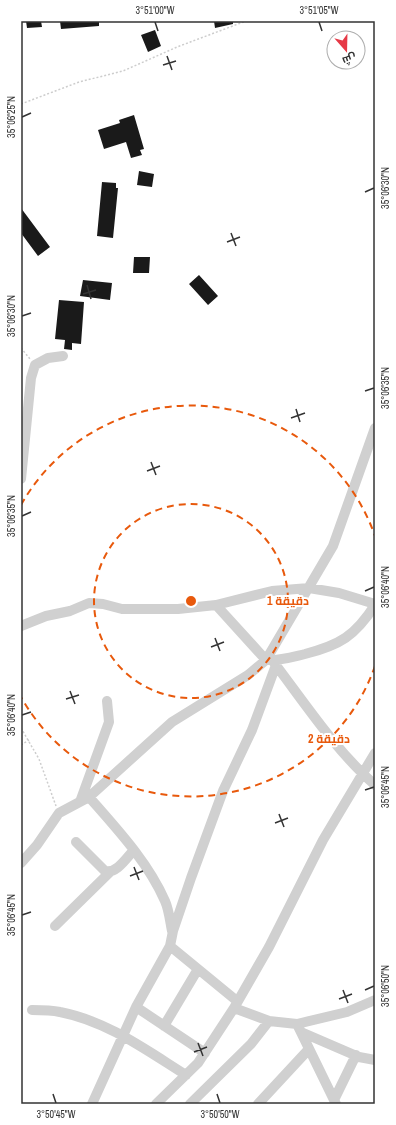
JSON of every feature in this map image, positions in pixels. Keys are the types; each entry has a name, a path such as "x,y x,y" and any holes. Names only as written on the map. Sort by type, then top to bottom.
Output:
{"street":[{"path":"21,479 31,378 36,365 48,358 63,356"},
{"path":"92,1104 136,1007 170,946 173,931 223,791 252,730 271,661 308,588 333,546 375,428"},
{"path":"21,626 46,616 64,613 95,602 122,609 178,609 216,606 272,591 308,588 339,593 375,604 361,624 344,640 330,648 271,661 172,722 84,800 58,813 37,845 21,862"},
{"path":"216,606 271,661 362,774 375,785"},
{"path":"84,800 109,722 107,701"},
{"path":"156,1104 186,1075 205,1052 235,1004 269,947 323,840 375,753"},
{"path":"84,800 134,850 166,902 173,931"},
{"path":"76,842 105,871 110,872"},
{"path":"55,926 110,872 115,870 134,850"},
{"path":"170,946 198,969 235,1004 269,1022 299,1028 356,1055 375,1060"},
{"path":"164,1026 198,969"},
{"path":"299,1028 346,1012 375,1000"},
{"path":"136,1007 205,1052"},
{"path":"32,1010 59,1012 79,1017 124,1035 186,1075"},
{"path":"190,1104 251,1044 269,1022"},
{"path":"299,1028 335,1102"},
{"path":"257,1104 309,1048"},
{"path":"335,1102 356,1055"}],"path":[{"path":"21,104 79,82 123,71 178,47 246,21"},
{"path":"21,348 36,365"},
{"path":"21,728 29,740 48,780 58,813"},
{"path":"21,744 29,740"}],"building":[{"path":"26,21 41,21 42,27 27,28"},
{"path":"60,21 99,21 99,26 61,29"},
{"path":"214,21 233,21 233,24 215,28"},
{"path":"155,30 161,46 148,52 141,35"},
{"path":"134,115 144,149 140,150 142,155 131,158 126,142 104,149 98,130 120,123 119,120"},
{"path":"139,171 154,174 152,187 137,185"},
{"path":"102,182 116,183 116,188 118,188 113,238 97,236"},
{"path":"21,208 50,247 38,256 21,233"},
{"path":"134,257 150,257 149,273 133,273"},
{"path":"199,275 218,296 208,305 189,284"},
{"path":"83,280 112,283 110,300 80,296"},
{"path":"59,300 84,302 81,344 72,343 72,350 64,349 65,340 55,339"}]}
